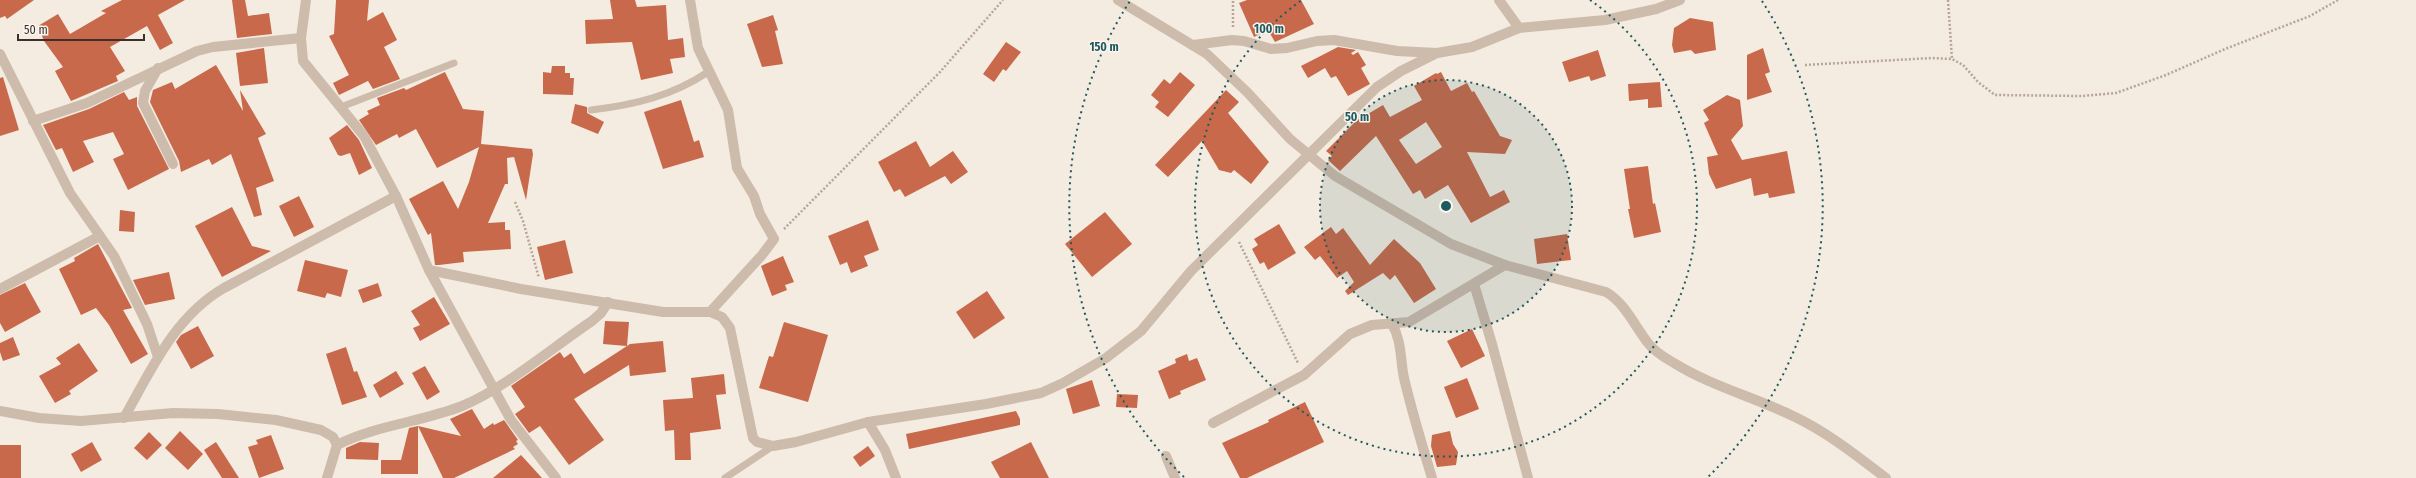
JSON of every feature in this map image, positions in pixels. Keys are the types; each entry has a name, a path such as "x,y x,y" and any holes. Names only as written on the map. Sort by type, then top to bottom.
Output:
{"street":[{"path":"306,0 301,38 302,53 307,68 364,136 396,196 429,270 511,420 556,478"},
{"path":"690,0 698,48 708,72 728,110 737,168 754,196 760,214 774,239 762,255 710,312"},
{"path":"1118,0 1193,45 1224,68 1309,156 1335,176 1438,237 1505,265 1606,292 1619,302 1648,344 1674,364 1727,390 1786,412 1822,431 1886,478"},
{"path":"1499,0 1519,28"},
{"path":"1193,45 1232,40 1244,41 1271,49 1334,40 1397,51 1436,52 1472,47 1519,28 1605,20 1656,9 1680,0"},
{"path":"33,120 86,103 182,56 213,47 301,38"},
{"path":"429,270 543,292 663,312 710,312 722,317 730,328 753,438 757,442 773,446 796,442 868,422 986,404 1052,389 1106,358 1141,331 1191,271 1232,229 1309,156 1377,87 1401,71 1436,52"},
{"path":"0,54 70,193 114,256 134,297 158,357"},
{"path":"158,68 145,91 143,103 173,164"},
{"path":"124,418 158,357 182,323 213,294 396,196"},
{"path":"0,289 100,236"},
{"path":"1213,423 1304,375 1331,348 1350,334 1372,325 1409,322 1505,265"},
{"path":"1474,284 1492,344 1528,478"},
{"path":"337,445 363,434 462,406 494,389 592,321 601,313 608,302"},
{"path":"1392,324 1399,336 1402,369 1411,407 1432,478"},
{"path":"0,411 39,418 81,421 192,412 276,420 328,433 337,445"},
{"path":"868,422 885,450 896,478"},
{"path":"327,478 337,445"},
{"path":"1166,456 1175,478"}],"lane":[{"path":"341,107 454,63"},
{"path":"591,110 646,102 675,91 708,72"},
{"path":"725,478 773,446"}],"path":[{"path":"774,239 940,72 1003,0"},
{"path":"1232,40 1233,0"},
{"path":"1948,0 1952,59"},
{"path":"1805,65 1932,58 1952,59 1963,65 1978,82 1995,95 2082,96 2116,93 2166,76 2225,49 2310,16 2338,0"},
{"path":"515,202 529,241 543,292"},
{"path":"1232,229 1304,375"}],"building":[{"path":"0,0 34,0 7,19 5,16 0,18"},
{"path":"122,0 185,0 158,15 173,43 160,50 147,26 110,47 125,71 116,76 118,81 71,101 55,71 63,67 44,41 38,26 58,14 70,34 106,13 101,11"},
{"path":"232,0 245,0 248,16 269,13 272,34 237,38"},
{"path":"336,0 369,0 367,21 383,12 397,40 384,47 400,79 373,89 368,81 339,95 333,83 349,75 329,36 334,34"},
{"path":"610,0 635,0 637,7 666,5 668,40 683,38 685,57 670,59 673,73 641,80 632,42 586,44 585,20 613,19"},
{"path":"1247,0 1301,0 1314,24 1275,42 1268,30 1254,37 1239,3"},
{"path":"773,15 778,30 775,31 783,64 762,67 747,24"},
{"path":"1690,18 1713,22 1716,50 1695,54 1691,50 1674,53 1672,45 1674,28"},
{"path":"1006,42 1021,52 1006,71 1003,69 994,82 983,74"},
{"path":"1338,47 1356,50 1351,53 1353,55 1358,52 1366,65 1361,68 1370,84 1348,96 1336,76 1331,78 1325,68 1308,78 1301,66"},
{"path":"264,48 268,83 240,86 236,53"},
{"path":"1763,48 1770,72 1765,74 1772,92 1747,100 1747,55"},
{"path":"1598,50 1606,76 1591,81 1589,76 1569,82 1562,62"},
{"path":"216,65 243,111 240,90 266,134 258,138 274,181 256,188 262,215 254,217 231,154 212,165 209,159 181,172 179,161 150,102 153,90 172,82 175,89"},
{"path":"552,66 565,66 565,73 570,73 570,78 574,78 573,95 543,94 543,72 551,73"},
{"path":"445,72 463,109 484,111 481,144 532,149 533,154 526,200 514,157 507,158 508,184 505,184 488,223 505,222 505,230 510,230 511,249 463,252 464,262 435,265 431,233 428,235 409,199 443,181 458,209 469,182 479,147 437,168 416,129 399,138 397,134 376,145 359,120 369,114 367,111 380,105 377,98 404,88 406,90"},
{"path":"1180,72 1195,85 1168,117 1155,107 1159,102 1151,95 1164,79 1170,84"},
{"path":"1441,72 1451,91 1467,83 1472,92 1474,91 1500,136 1512,140 1505,154 1467,152 1490,197 1504,190 1510,202 1471,223 1448,185 1425,199 1420,190 1413,194 1376,136 1340,171 1328,160 1332,156 1326,151 1356,121 1383,105 1390,117 1422,100 1414,86 1436,73","holes":["1426,122 1442,147 1416,164 1399,140"]},
{"path":"3,77 19,130 0,136 0,78"},
{"path":"1660,82 1662,107 1648,108 1648,99 1629,101 1628,84"},
{"path":"1226,90 1239,102 1228,113 1269,162 1251,184 1234,170 1231,173 1219,170 1202,141 1168,177 1155,165"},
{"path":"124,92 129,100 137,97 137,106 169,169 128,190 113,159 124,154 113,132 83,141 94,162 73,172 62,148 56,150 43,125 89,109"},
{"path":"1727,95 1740,100 1743,126 1731,140 1742,160 1787,151 1795,193 1769,198 1768,193 1754,196 1751,178 1716,189 1709,174 1707,157 1718,155 1704,123 1709,120 1703,110"},
{"path":"681,100 694,142 699,140 704,157 663,169 644,112"},
{"path":"575,104 587,107 587,113 604,122 598,134 571,123"},
{"path":"347,125 359,140 372,168 359,175 350,153 341,156 338,155 329,138"},
{"path":"916,141 930,167 953,151 968,172 951,184 945,176 905,197 900,189 894,192 878,162"},
{"path":"1648,166 1653,204 1655,203 1661,232 1634,238 1628,209 1630,209 1624,169"},
{"path":"299,196 314,227 294,237 279,206"},
{"path":"232,207 252,246 271,251 222,277 195,226"},
{"path":"120,210 135,212 134,232 119,231"},
{"path":"1105,212 1132,244 1092,277 1065,244"},
{"path":"868,220 879,250 864,256 868,266 851,273 847,262 840,265 828,236"},
{"path":"1279,224 1296,253 1268,270 1264,262 1260,264 1252,249 1258,245 1254,239"},
{"path":"1331,227 1336,234 1343,228 1370,265 1394,239 1420,263 1436,289 1414,303 1395,275 1390,280 1383,273 1348,295 1345,291 1354,282 1347,271 1337,278 1320,256 1315,260 1304,247"},
{"path":"1567,234 1571,260 1537,264 1534,239"},
{"path":"565,240 573,273 545,280 537,247"},
{"path":"98,244 132,308 123,310 148,354 131,364 109,325 96,308 81,315 59,269 75,261 74,258"},
{"path":"783,256 794,282 785,285 787,290 772,296 761,266"},
{"path":"305,260 348,270 341,297 327,293 325,298 297,291"},
{"path":"169,272 175,299 145,305 133,280"},
{"path":"25,283 41,312 5,332 0,323 0,295"},
{"path":"378,283 382,296 363,303 358,290"},
{"path":"987,291 1005,318 974,339 956,312"},
{"path":"434,297 450,324 420,341 413,328 420,325 411,311"},
{"path":"605,321 629,322 627,346 603,344"},
{"path":"784,322 828,335 808,402 759,388 769,356 773,357"},
{"path":"198,326 214,356 191,369 176,342 181,335"},
{"path":"1472,329 1485,356 1461,368 1447,341"},
{"path":"13,337 20,355 3,361 0,352 0,343"},
{"path":"663,341 666,372 630,376 629,365 574,399 604,440 569,465 540,426 529,433 515,414 525,407 511,386 560,352 564,358 571,353 584,374 630,344"},
{"path":"79,343 98,371 69,391 71,394 55,403 39,376 61,364 56,358"},
{"path":"346,347 354,372 357,371 367,397 342,405 326,354"},
{"path":"1187,354 1189,361 1197,358 1206,380 1180,391 1181,394 1169,399 1158,371 1176,363 1175,359"},
{"path":"425,366 440,392 427,400 412,373"},
{"path":"396,371 404,384 380,398 373,385"},
{"path":"724,374 726,394 716,395 721,429 690,433 691,460 675,460 674,430 665,431 663,400 693,398 691,378"},
{"path":"1467,378 1479,409 1456,418 1444,387"},
{"path":"1092,380 1100,406 1073,414 1066,389"},
{"path":"1117,394 1138,395 1137,408 1116,407"},
{"path":"1305,402 1324,442 1247,478 1240,478 1222,443 1269,422 1268,420"},
{"path":"472,409 484,429 493,423 494,425 504,420 518,440 516,441 518,444 513,447 515,449 454,478 443,478 418,426 461,436 450,419"},
{"path":"1016,411 1020,419 1020,425 909,449 906,434"},
{"path":"418,426 418,474 381,474 381,460 401,460 409,428"},
{"path":"180,431 203,454 188,470 165,448"},
{"path":"1450,431 1453,444 1458,452 1456,465 1437,467 1431,446 1432,435"},
{"path":"149,432 162,445 147,460 134,448"},
{"path":"271,435 284,469 259,478 248,447 258,444 256,440"},
{"path":"92,442 102,460 81,472 71,454"},
{"path":"216,442 239,478 222,478 204,450"},
{"path":"360,442 379,443 378,460 346,459 346,448"},
{"path":"1031,442 1049,478 1000,478 991,462"},
{"path":"0,445 21,445 21,478 0,478"},
{"path":"868,446 875,456 860,467 853,457"},
{"path":"521,455 542,478 493,478"}]}
